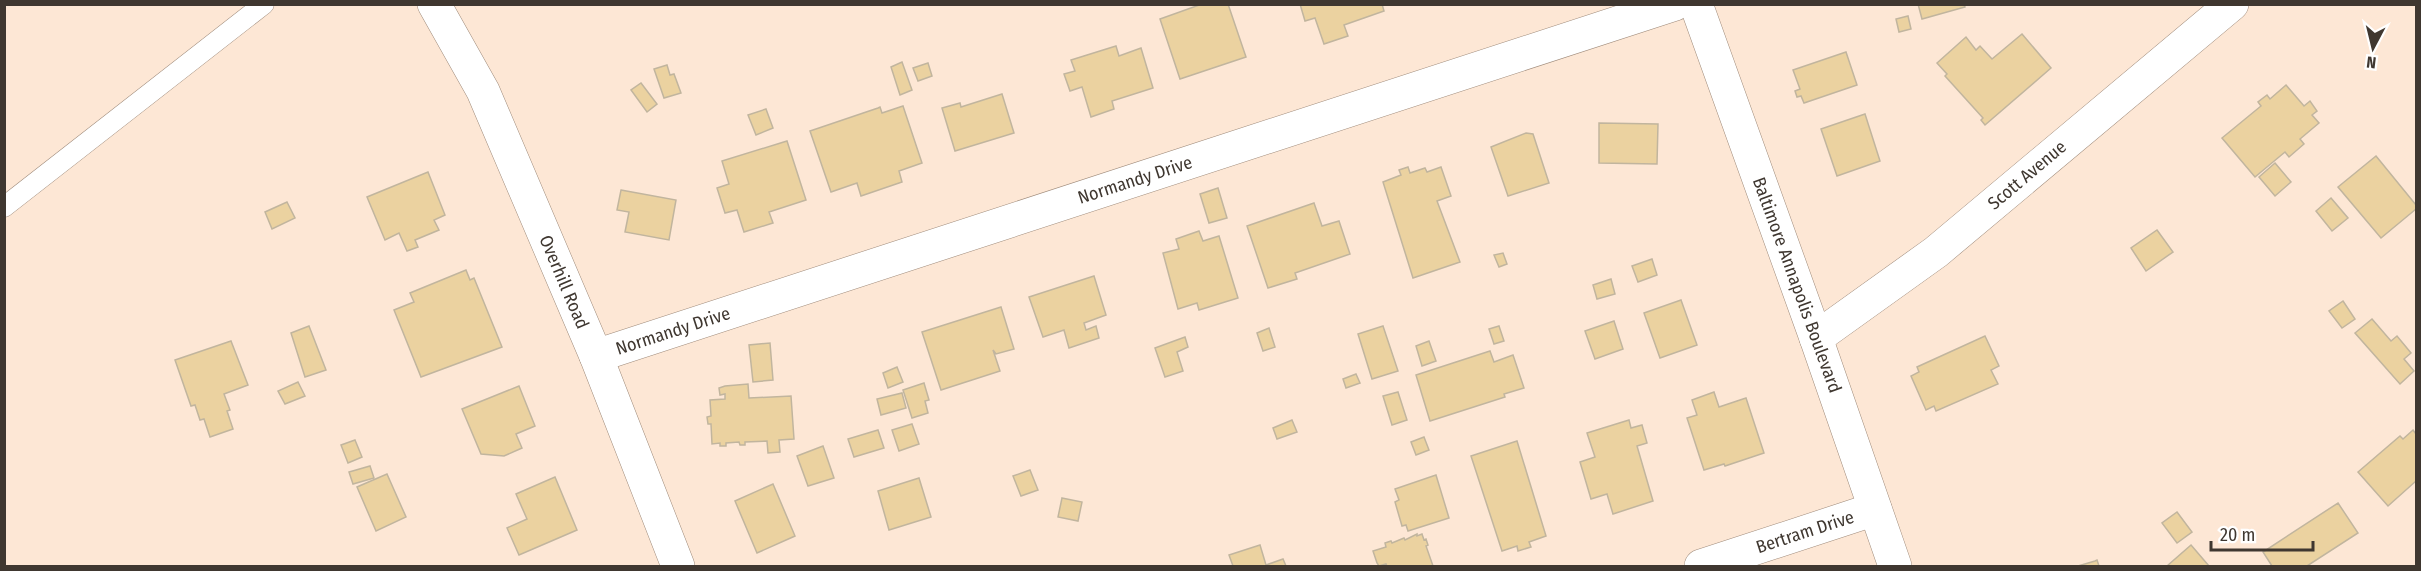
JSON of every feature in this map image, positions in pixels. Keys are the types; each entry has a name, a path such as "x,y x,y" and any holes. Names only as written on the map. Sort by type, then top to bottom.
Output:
{"street":[{"name":"Overhill Road","path":"434,4 483,91 596,356 678,567"},
{"name":"Normandy Drive","path":"596,356 1675,4"},
{"name":"Baltimore Annapolis Boulevard","path":"1696,4 1816,338 1895,567"},
{"name":"Scott Avenue","path":"1816,338 1936,252 2232,4"},
{"name":"Bertram Drive","path":"1701,567 1875,509"}],"lane":[{"path":"4,207 264,4"}],"building":[{"path":"1202,4 1228,4 1246,57 1180,79 1160,19"},
{"path":"1300,4 1382,4 1384,11 1344,25 1348,36 1324,44 1315,18 1305,21"},
{"path":"1918,4 1964,4 1965,7 1922,19"},
{"path":"1908,16 1911,29 1899,32 1896,19"},
{"path":"2022,34 2051,68 1985,125 1981,120 1983,118 1945,76 1947,74 1937,63 1966,37 1976,50 1980,46 1992,59"},
{"path":"1116,46 1119,56 1141,48 1153,88 1112,101 1114,109 1091,117 1082,87 1070,91 1064,74 1075,71 1071,60"},
{"path":"1846,52 1857,85 1804,103 1801,96 1797,97 1795,91 1800,89 1793,70"},
{"path":"902,62 912,90 900,95 891,67"},
{"path":"928,63 932,76 918,81 913,68"},
{"path":"667,65 670,75 674,74 681,93 664,98 654,69"},
{"path":"641,83 657,104 647,112 631,90"},
{"path":"2286,85 2304,106 2310,101 2317,111 2312,115 2319,123 2300,139 2304,144 2289,157 2285,152 2255,177 2222,138 2261,106 2258,102 2267,95 2270,99"},
{"path":"1002,94 1014,133 955,151 942,108 960,103 961,107"},
{"path":"903,106 922,163 899,171 902,182 861,196 857,183 831,192 810,131 880,107 882,113"},
{"path":"766,109 773,128 756,135 748,115"},
{"path":"1865,114 1880,161 1837,176 1821,129"},
{"path":"1599,123 1658,124 1657,164 1599,163"},
{"path":"1526,133 1533,134 1549,183 1508,196 1491,147"},
{"path":"787,141 806,200 769,212 773,223 744,232 737,210 725,213 717,188 729,184 722,161"},
{"path":"2376,156 2416,205 2416,209 2381,238 2338,187"},
{"path":"2275,163 2291,182 2275,196 2259,177"},
{"path":"1408,167 1410,173 1425,168 1427,172 1441,167 1451,196 1437,201 1460,262 1413,278 1383,182 1401,175 1399,170"},
{"path":"428,172 445,215 434,220 439,230 415,240 418,247 407,251 399,233 385,240 367,197"},
{"path":"1218,188 1227,218 1209,223 1200,194"},
{"path":"621,190 676,200 669,240 625,232 629,212 617,210"},
{"path":"2331,198 2348,218 2332,231 2316,211"},
{"path":"287,202 295,218 272,229 265,212"},
{"path":"1314,203 1322,226 1339,221 1350,254 1295,273 1297,279 1268,288 1247,226"},
{"path":"2157,230 2173,252 2146,271 2131,248"},
{"path":"1199,231 1203,241 1219,236 1238,298 1199,310 1197,303 1178,309 1163,253 1179,249 1176,239"},
{"path":"1503,253 1507,264 1499,267 1494,255"},
{"path":"1652,259 1657,275 1638,282 1632,266"},
{"path":"466,270 470,280 474,278 502,347 421,377 394,310 414,302 410,293"},
{"path":"1094,276 1106,315 1084,323 1086,330 1096,326 1099,338 1069,348 1064,330 1043,337 1029,297"},
{"path":"1611,279 1615,294 1597,299 1593,285"},
{"path":"1681,300 1697,345 1660,358 1644,313"},
{"path":"2343,301 2355,319 2342,328 2329,311"},
{"path":"1001,307 1014,349 996,354 993,350 1000,371 941,390 922,332"},
{"path":"2372,319 2391,341 2397,336 2411,353 2404,359 2414,371 2400,384 2355,333"},
{"path":"1614,321 1623,349 1595,359 1585,331"},
{"path":"309,326 326,370 305,377 291,333"},
{"path":"1383,326 1398,371 1372,379 1358,334"},
{"path":"1499,326 1504,341 1494,344 1489,329"},
{"path":"1269,328 1275,347 1263,351 1257,333"},
{"path":"1985,336 1999,366 1991,370 1998,384 1936,411 1934,406 1926,410 1911,376 1919,372 1917,367"},
{"path":"1185,337 1188,347 1177,352 1183,371 1165,377 1155,348"},
{"path":"231,341 248,385 224,394 230,410 227,411 233,429 210,437 204,419 200,420 195,405 191,406 175,360"},
{"path":"1429,341 1436,361 1422,366 1416,346"},
{"path":"770,343 773,380 753,382 749,345"},
{"path":"1490,351 1494,362 1513,355 1524,388 1504,394 1505,397 1430,421 1416,375"},
{"path":"897,367 903,382 888,388 883,373"},
{"path":"1356,374 1360,383 1346,388 1343,379"},
{"path":"298,382 305,396 285,404 278,391"},
{"path":"924,383 929,400 925,401 928,413 912,418 903,390"},
{"path":"748,384 749,398 791,396 794,439 779,440 780,452 768,453 767,441 745,442 745,445 740,445 739,442 726,443 726,446 720,446 720,443 712,444 711,424 708,424 707,417 711,416 710,400 725,399 725,394 720,395 719,388"},
{"path":"519,386 535,426 516,434 522,448 504,456 481,454 462,409"},
{"path":"1398,392 1407,420 1392,425 1383,396"},
{"path":"1714,392 1719,407 1746,398 1764,453 1725,466 1724,464 1704,470 1687,418 1697,415 1692,400"},
{"path":"902,393 906,408 881,415 877,399"},
{"path":"1292,420 1297,432 1277,439 1273,428"},
{"path":"1629,420 1631,428 1642,425 1647,443 1637,446 1653,501 1613,514 1607,494 1591,499 1580,462 1595,457 1587,433"},
{"path":"912,424 919,444 899,451 892,430"},
{"path":"878,430 884,448 854,457 848,439"},
{"path":"2413,430 2416,434 2416,481 2388,506 2358,472 2400,436 2403,439"},
{"path":"1424,437 1429,450 1416,455 1411,442"},
{"path":"355,440 362,457 348,463 341,445"},
{"path":"1517,441 1546,536 1529,542 1531,547 1518,551 1517,546 1502,551 1471,456"},
{"path":"823,446 834,478 808,486 797,456"},
{"path":"370,466 374,478 353,484 349,472"},
{"path":"1030,470 1038,490 1021,496 1013,476"},
{"path":"387,474 406,517 376,531 357,487"},
{"path":"1436,475 1449,518 1408,531 1406,525 1402,526 1395,502 1399,500 1395,489"},
{"path":"555,477 577,530 519,555 507,528 527,519 516,494"},
{"path":"919,478 931,517 889,530 878,491"},
{"path":"773,484 795,536 757,553 735,501"},
{"path":"1062,498 1082,502 1078,521 1058,517"},
{"path":"2338,503 2358,533 2307,566 2272,566 2263,552"},
{"path":"2177,512 2192,532 2177,543 2162,523"},
{"path":"1417,534 1417,536 1422,534 1424,540 1426,539 1433,566 1387,566 1386,564 1379,566 1373,551 1386,547 1385,543 1404,538 1405,540"},
{"path":"1260,545 1266,565 1283,559 1286,566 1233,566 1229,555"},
{"path":"2191,545 2209,566 2167,566"},
{"path":"2097,560 2099,566 2078,566 2095,561"}]}
